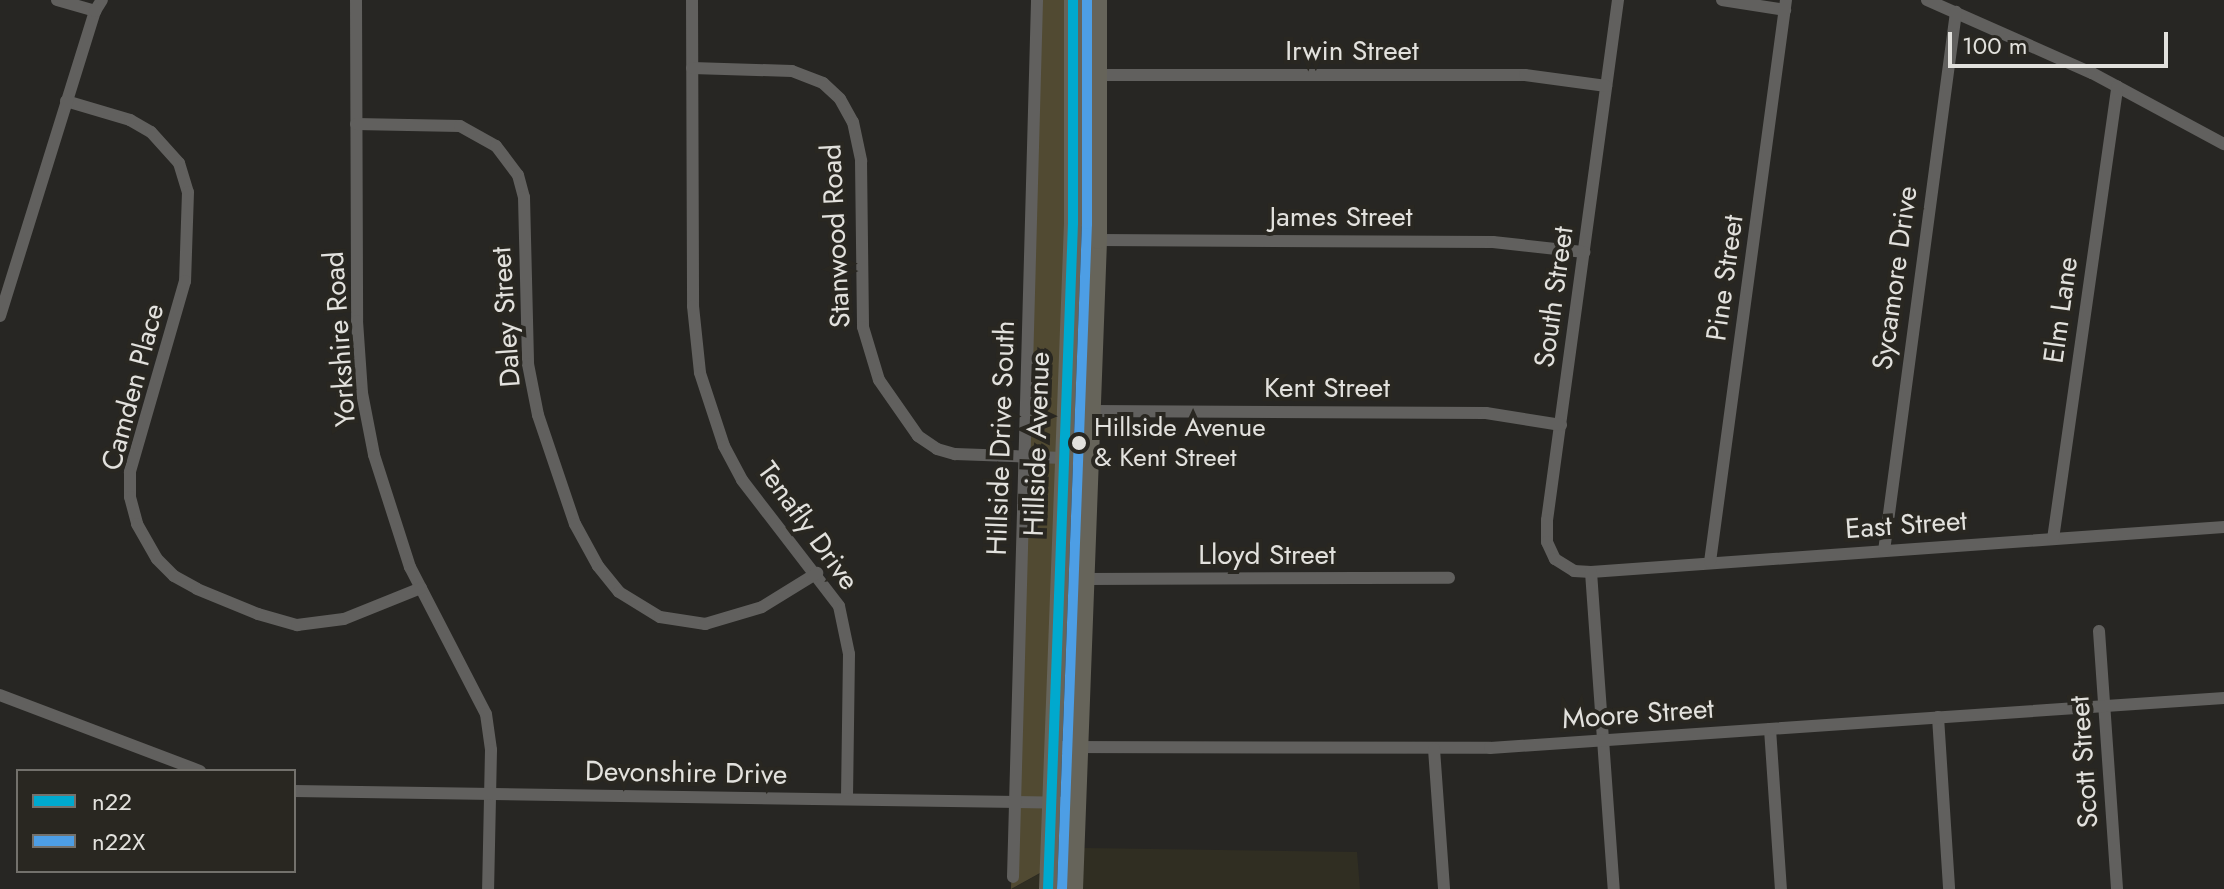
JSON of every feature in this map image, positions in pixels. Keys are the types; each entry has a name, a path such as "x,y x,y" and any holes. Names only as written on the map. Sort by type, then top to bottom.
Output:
{"main road":[{"name":"Hillside Avenue","path":"1048,889 1073,223 1073,0"},
{"name":"Hillside Avenue","path":"1074,889 1098,240 1098,0"}],"street":[{"path":"0,316 98,6 57,0"},
{"name":"Yorkshire Road","path":"356,0 357,321 362,393 388,506 421,588 486,714 491,750 488,889"},
{"name":"Tenafly Drive","path":"692,0 693,306 700,373 724,446 742,480 766,516 817,573 839,606 847,636 847,799"},
{"name":"Hillside Drive South","path":"1013,877 1037,0"},
{"name":"South Street","path":"1591,572 1568,569 1555,559 1547,542 1618,0"},
{"path":"1722,0 1786,5"},
{"path":"1927,0 2117,87 2224,144"},
{"name":"Pine Street","path":"1710,562 1786,5"},
{"name":"Sycamore Drive","path":"1884,551 1956,12"},
{"name":"Stanwood Road","path":"692,68 792,71 823,83 840,99 853,122 859,144 863,327 879,380 903,418 937,449 955,454 1090,459"},
{"name":"Irwin Street","path":"1098,75 1525,75 1606,86"},
{"name":"Elm Lane","path":"2053,539 2117,87"},
{"name":"Camden Place","path":"66,101 130,120 151,132 179,163 188,192 185,281 130,472 130,497 137,524 157,559 174,576 197,589 258,614 297,625 344,619 421,588"},
{"name":"Daley Street","path":"356,124 460,126 496,146 518,175 524,197 528,364 538,415 575,524 598,566 619,592 660,617 705,624 762,607 817,573"},
{"name":"James Street","path":"1098,240 1493,242 1584,252"},
{"name":"Kent Street","path":"1092,411 1486,413 1561,425"},
{"name":"East Street","path":"1591,572 2224,527"},
{"path":"1591,572 1614,889"},
{"name":"Lloyd Street","path":"1086,579 1449,578"},
{"name":"Scott Street","path":"2099,631 2117,889"},
{"path":"0,695 195,769"},
{"name":"Moore Street","path":"1054,747 1434,749 2224,698"},
{"path":"1938,717 1949,889"},
{"path":"1770,729 1781,889"},
{"path":"1434,749 1444,889"},
{"name":"Devonshire Drive","path":"296,791 1077,803"}],"shaded area":[{"path":"1037,0 1073,0 1049,868 1011,889"},
{"path":"1085,848 1357,852 1360,889 1012,889"}],"transit line":[{"name":"n22","path":"1048,889 1073,223 1073,0"},
{"name":"n22X","path":"1062,889 1087,224 1087,0"}],"place":[{"name":"Hillside Avenue & Kent Street","path":"1079,443"}]}
